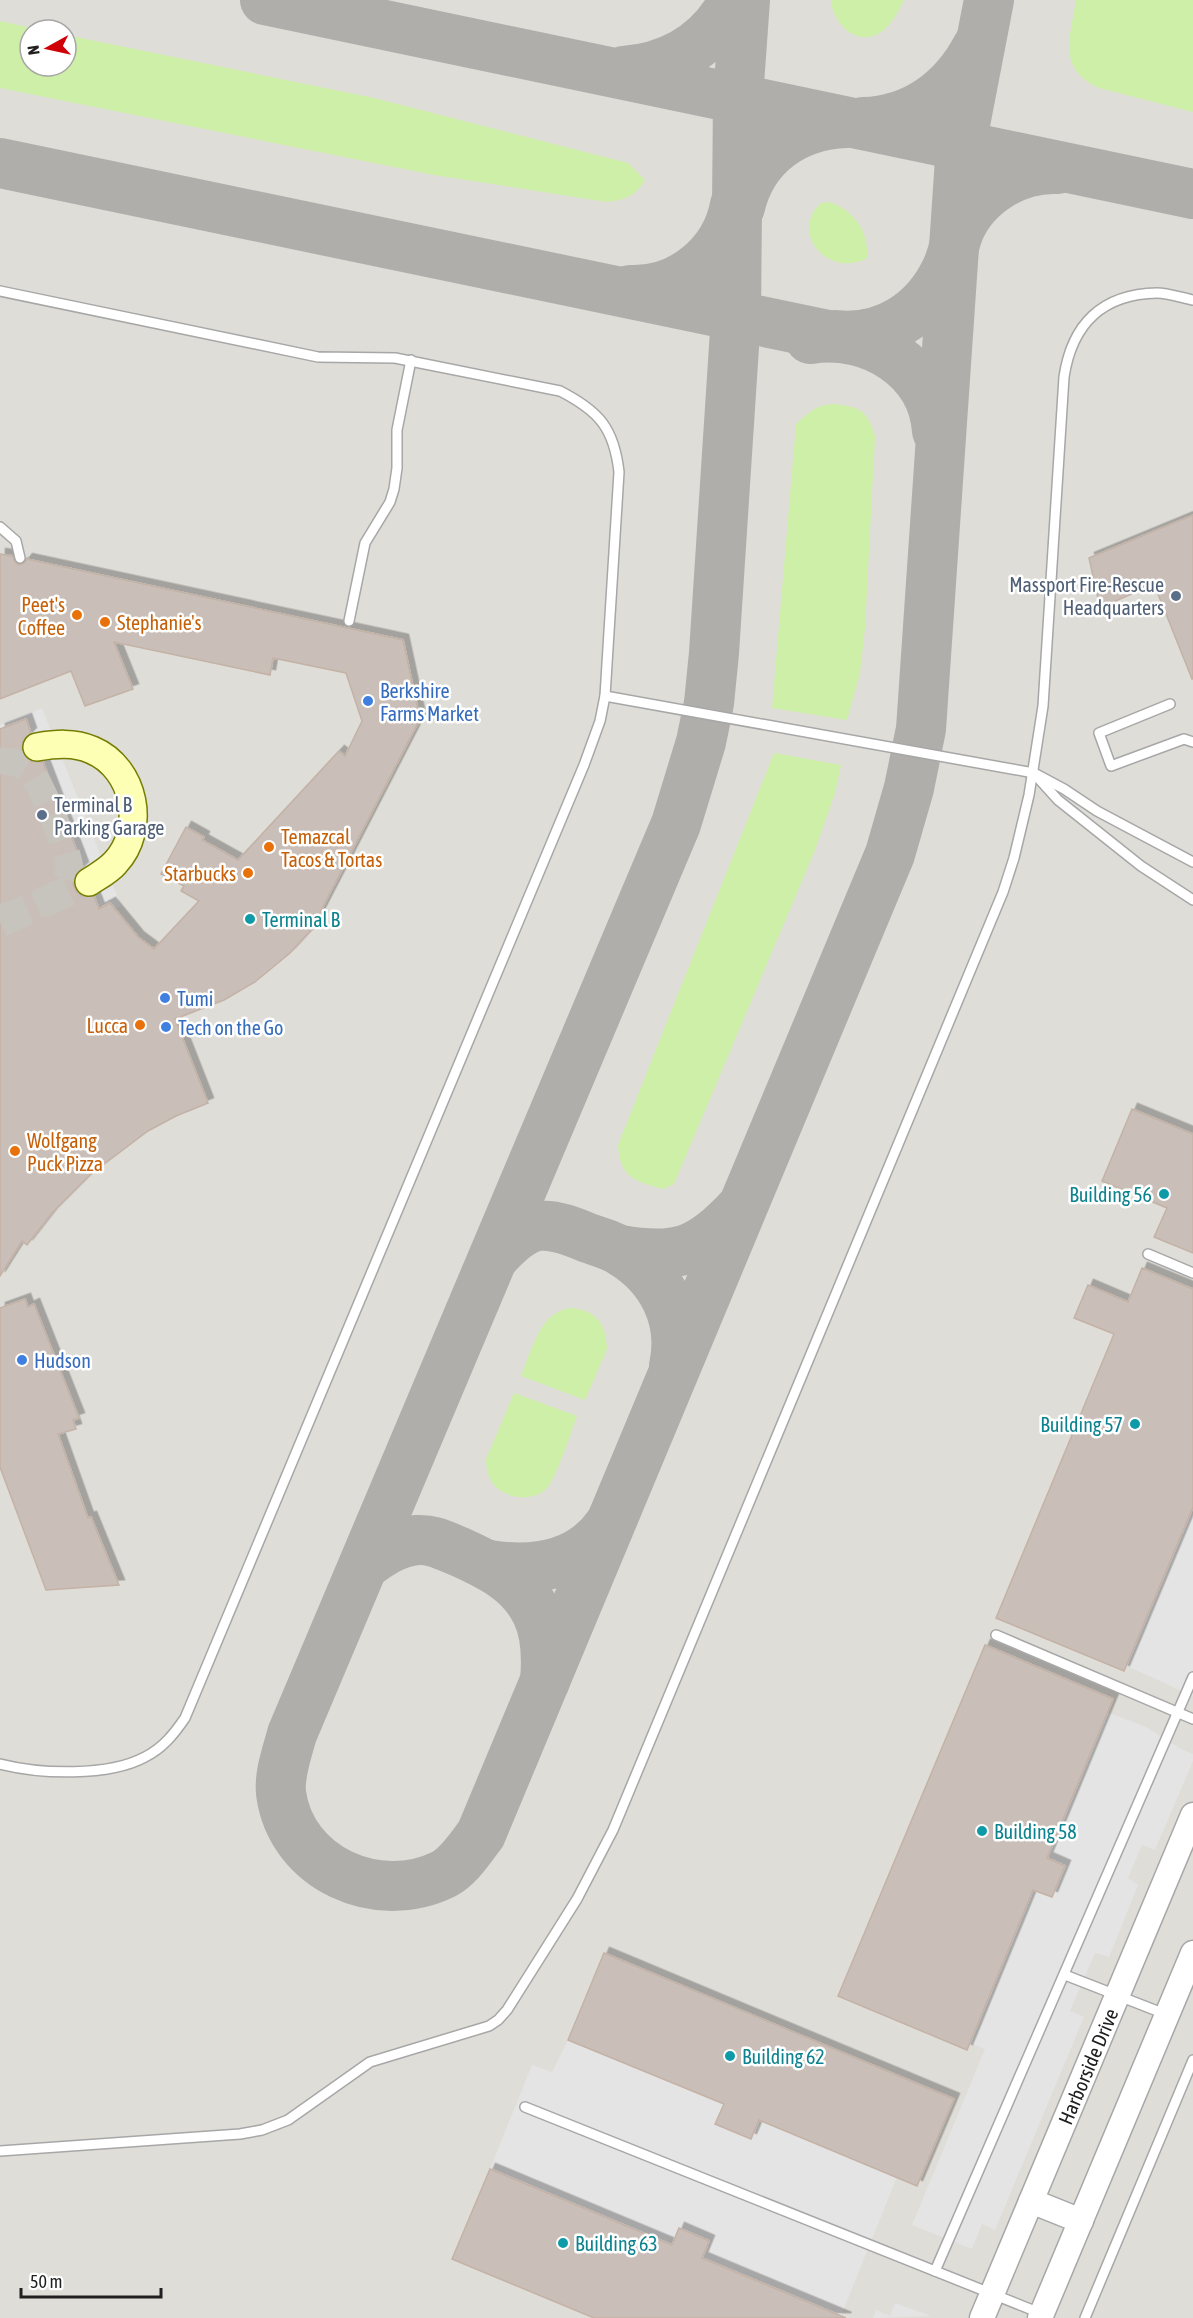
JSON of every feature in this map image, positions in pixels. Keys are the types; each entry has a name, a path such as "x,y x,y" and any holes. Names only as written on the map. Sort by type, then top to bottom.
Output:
{"main road":[{"path":"37,747 64,744 91,750 114,765 129,790 132,800 133,824 128,844 108,870 89,882"}],"street":[{"name":"Harborside Drive","path":"982,2318 1193,1815"},
{"path":"1041,2316 1193,1953"},
{"path":"1032,2201 1081,2221"}],"lane":[{"path":"0,291 318,357 411,360 560,391 588,407 608,429 615,448 619,480 605,696 600,721 584,765 184,1718 170,1738 161,1746 145,1757 120,1767 51,1772 0,1764"},
{"path":"0,2151 240,2134 262,2130 288,2120 370,2062 489,2026 507,2010 578,1899 613,1830 979,954 1014,858 1034,773 1043,706 1067,358 1073,341 1094,315 1117,299 1159,293 1193,300"},
{"path":"349,621 365,543 390,502 394,489 397,468 397,430 411,360"},
{"path":"0,527 16,541 20,558"},
{"path":"605,696 1034,773 1097,811 1193,862"},
{"path":"1170,704 1099,733 1111,766 1184,740 1193,742"},
{"path":"1034,773 1068,808 1141,866 1193,900"},
{"path":"1148,1254 1193,1274"},
{"path":"996,1635 1193,1719"},
{"path":"935,2271 1193,1677"},
{"path":"1065,1975 1167,2015"},
{"path":"1085,2318 1193,2060"},
{"path":"525,2107 993,2294 1041,2316"}],"shaded area":[{"path":"0,0 1193,0 1193,2318 0,2318"},
{"name":"Terminal B Parking Garage","path":"42,708 121,906 0,954 0,725"},
{"path":"1190,1513 1193,1514 1193,1696 1127,1666"},
{"path":"1107,1712 1146,1727 1193,1754 1193,1761 1155,1850 1142,1845 1128,1878 1138,1885 1109,1957 1095,1953 1070,2011 1084,2017 995,2230 982,2224 972,2249 912,2225 985,2049 970,2043 1033,1890 1052,1897 1065,1866 1047,1858"},
{"path":"568,2040 724,2104 715,2124 750,2139 759,2120 897,2177 841,2316 702,2258 708,2240 680,2228 672,2245 490,2169 532,2065 552,2072"},
{"path":"895,2303 931,2316 873,2318 876,2310 890,2316"}],"green space":[{"path":"831,0 904,0 886,28 877,35 868,37 850,33 843,27 833,10"},
{"path":"1076,0 1193,0 1193,112 1099,88 1086,80 1077,71 1069,51"},
{"path":"0,21 18,25 18,78 78,78 78,37 374,98 628,163 645,180 638,190 629,196 607,202 434,175 0,88"},
{"path":"830,202 846,211 858,223 865,239 867,258 853,263 839,262 827,258 817,250 811,239 809,227 812,215 821,203"},
{"path":"833,404 861,411 869,420 875,436 865,628 860,673 847,720 772,708 796,424 817,408"},
{"path":"774,753 841,765 835,793 815,850 674,1184 663,1189 631,1176 622,1165 618,1145"},
{"path":"570,1308 593,1315 605,1332 607,1349 585,1400 521,1376 533,1344 544,1325 559,1311"},
{"path":"514,1393 577,1416 549,1485 535,1496 517,1497 506,1494 491,1481 487,1468 486,1459"}],"building":[{"name":"Massport Fire-Rescue Headquarters","path":"1193,515 1192,679 1154,584 1100,608 1089,558"},
{"name":"Terminal B","path":"0,554 13,556 19,565 27,559 403,640 420,719 311,930 290,953 255,982 224,1000 175,1019 208,1103 148,1131 91,1174 52,1213 27,1245 22,1241 0,1276 0,729 26,719 31,733 23,741 24,756 31,761 43,762 83,867 75,875 73,883 76,891 82,896 94,896 99,909 110,903 138,937 154,949 199,901 181,891 184,886 161,874 186,827 204,837 202,840 238,860 339,751 345,756 362,721 346,673 273,658 270,675 114,642 133,689 85,706 71,671 0,699"},
{"name":"Building 56","path":"1132,1109 1193,1134 1193,1253 1154,1237 1167,1208 1102,1181"},
{"name":"Building 57","path":"1142,1268 1193,1289 1193,1507 1124,1671 996,1618 1114,1334 1074,1318 1088,1285 1128,1302"},
{"path":"25,1299 28,1307 34,1304 79,1418 73,1420 76,1429 58,1434 88,1518 91,1517 119,1585 46,1590 0,1467 0,1308"},
{"name":"Building 58","path":"985,1645 1113,1699 1047,1858 1065,1866 1052,1897 1033,1890 967,2050 838,1996"},
{"name":"Building 62","path":"604,1953 954,2099 917,2186 759,2120 751,2139 715,2124 724,2104 568,2040"},
{"name":"Building 63","path":"490,2169 672,2245 679,2228 709,2241 702,2258 846,2318 594,2318 452,2259"}],"taxiway":[{"path":"265,0 1193,194"},
{"path":"624,71 659,64 689,51 714,29 734,0"},
{"path":"745,0 738,98 736,316 714,653 709,703 701,742 676,824 292,1734 282,1771 281,1793 288,1820 301,1842 320,1861 342,1874 366,1883 392,1886 418,1883 444,1874 460,1861 481,1834 890,854 909,788 921,729 961,145 989,0"},
{"path":"863,122 899,116 930,101 957,77 977,47"},
{"path":"740,207 754,172 778,146 809,130 846,123"},
{"path":"0,163 842,338"},
{"path":"836,335 870,333 901,321 915,311 937,286 948,265 959,231 975,205 999,185 1013,178 1027,172 1058,169"},
{"path":"630,290 667,285 698,267 722,240 735,205"},
{"path":"810,339 833,337 855,340 875,347 894,358 911,372 924,389 933,409 937,431"},
{"path":"620,1250 658,1254 687,1249 713,1235 740,1209"},
{"path":"494,1257 520,1233 539,1226 564,1229 618,1250 648,1273 667,1300 676,1332 674,1366"},
{"path":"489,1565 523,1567 556,1563 585,1550 609,1525"},
{"path":"364,1565 395,1546 409,1541 423,1540 444,1545 472,1557 505,1576 523,1592 537,1614 546,1647 545,1681"}],"tunnel":[{"path":"0,761 26,767 38,783 63,842 69,866 65,883 59,892 35,906 0,918"},
{"path":"0,922 89,882"}],"place":[{"name":"Massport Fire-Rescue Headquarters","path":"1176,596"},
{"name":"Peet's Coffee","path":"77,615"},
{"name":"Stephanie's","path":"105,622"},
{"name":"Berkshire Farms Market","path":"368,701"},
{"name":"Terminal B Parking Garage","path":"42,815"},
{"name":"Temazcal Tacos & Tortas","path":"269,847"},
{"name":"Starbucks","path":"248,873"},
{"name":"Terminal B","path":"250,919"},
{"name":"Tumi","path":"165,998"},
{"name":"Lucca","path":"140,1025"},
{"name":"Tech on the Go","path":"166,1027"},
{"name":"Wolfgang Puck Pizza","path":"15,1151"},
{"name":"Building 56","path":"1164,1194"},
{"name":"Hudson","path":"22,1360"},
{"name":"Building 57","path":"1135,1424"},
{"name":"Building 58","path":"982,1831"},
{"name":"Building 62","path":"730,2056"},
{"name":"Building 63","path":"563,2243"}]}
